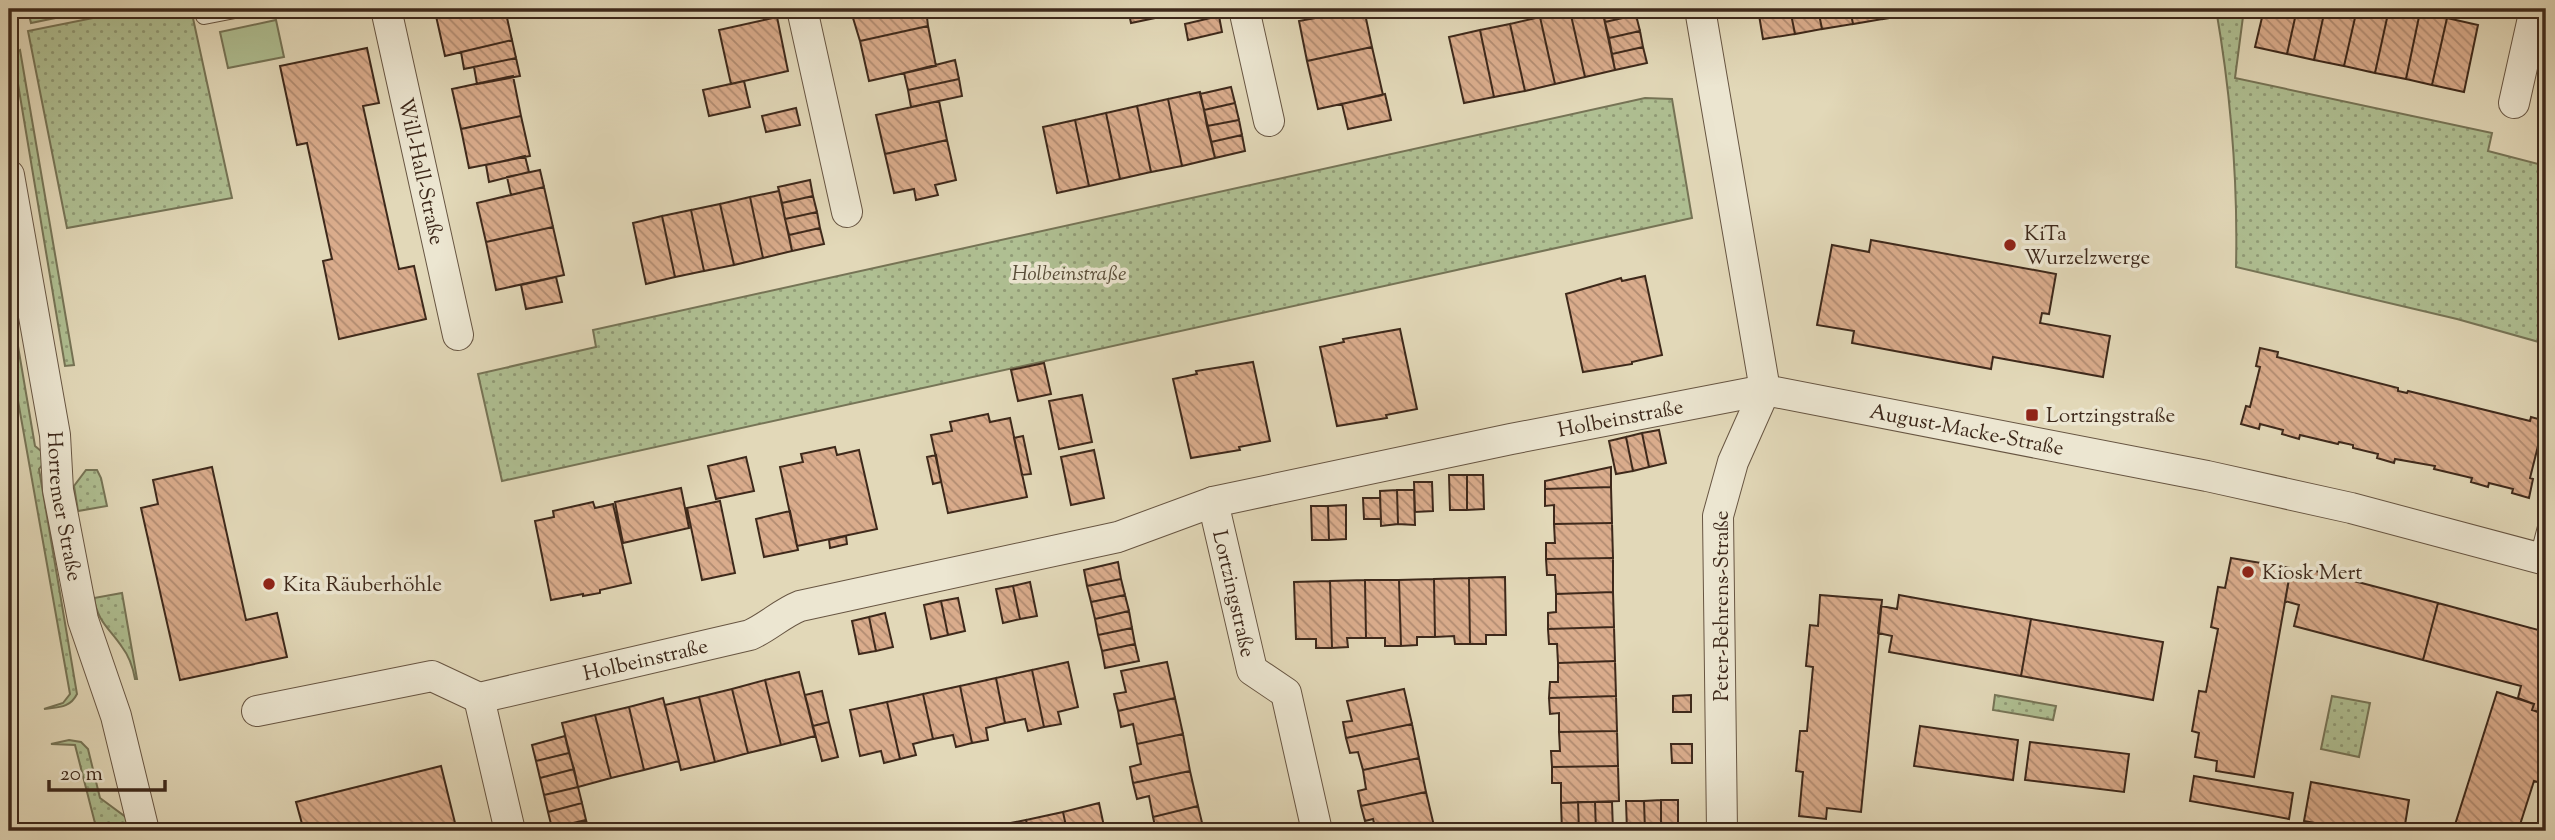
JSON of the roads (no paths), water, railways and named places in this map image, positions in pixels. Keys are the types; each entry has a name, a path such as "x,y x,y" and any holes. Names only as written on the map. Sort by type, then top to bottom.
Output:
{"street":[{"name":"Will-Hall-Straße","path":"386,9 458,334"},
{"path":"803,9 847,212"},
{"path":"1244,9 1269,121"},
{"path":"1700,9 1765,390"},
{"path":"2514,103 2535,9"},
{"name":"Horremer Straße","path":"9,175 13,223 55,435 58,490 83,620 116,716 144,831"},
{"name":"Holbeinstraße","path":"479,698 750,635 800,606 1118,537 1213,502 1511,439 1765,390"},
{"name":"August-Macke-Straße","path":"1765,390 2207,476 2351,508 2542,559"},
{"name":"Peter-Behrens-Straße","path":"1721,831 1718,516 1733,462 1765,390"},
{"name":"Lortzingstraße","path":"1213,502 1252,670 1286,693 1317,831"},
{"path":"257,711 432,676 479,698 510,831"}],"lane":[{"path":"202,9 204,16 240,9"},
{"path":"2542,559 2546,527"}],"place":[{"name":"KiTa Wurzelzwerge","path":"2010,245"},
{"name":"Lortzingstraße","path":"2032,415"},
{"name":"Kiosk Mert","path":"2248,572"},
{"name":"Kita Räuberhöhle","path":"269,584"}]}
